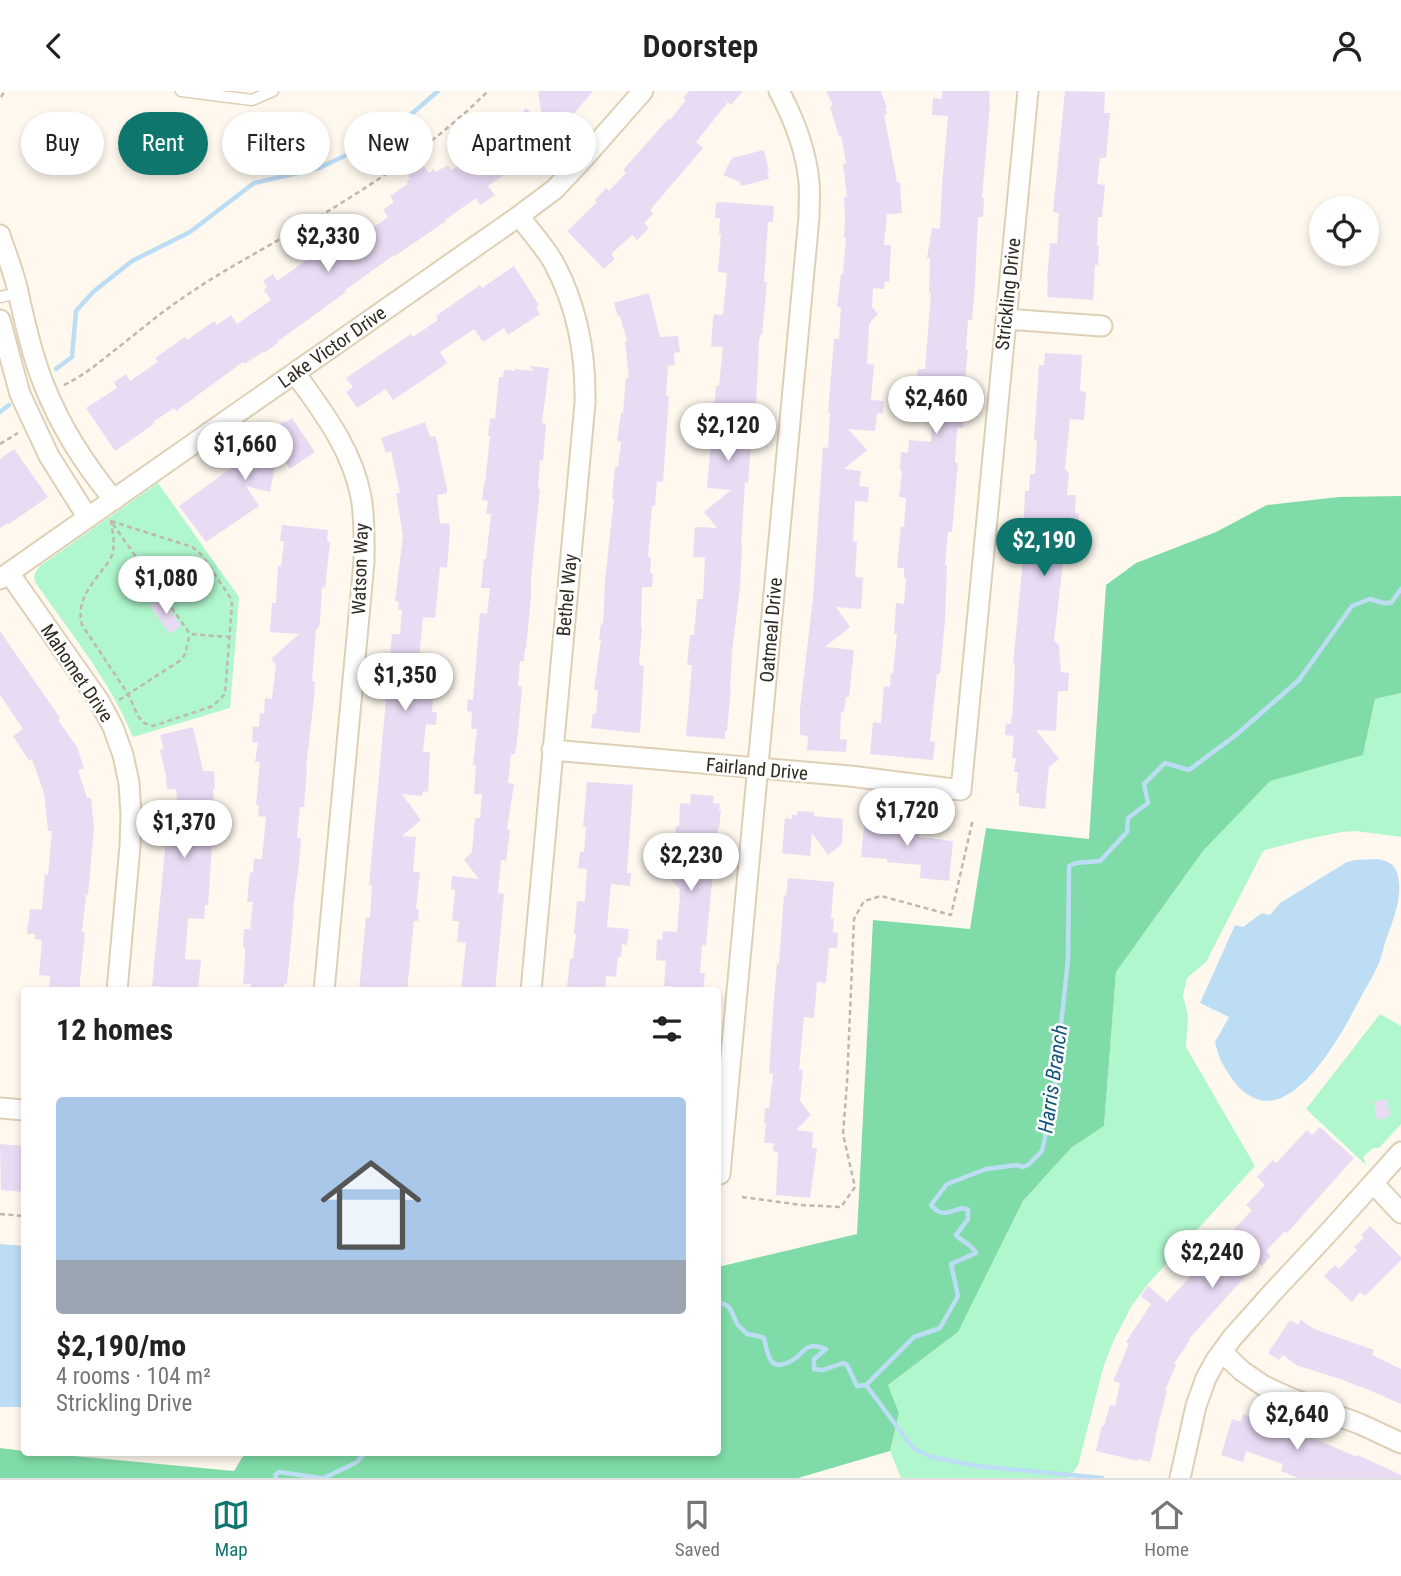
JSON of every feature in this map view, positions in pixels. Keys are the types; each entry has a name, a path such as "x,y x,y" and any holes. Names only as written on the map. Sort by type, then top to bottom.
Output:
{"street":[{"name":"Lake Victor Drive","path":"4,576 555,189 643,91"},
{"name":"Oatmeal Drive","path":"721,1153 809,217 809,182 803,148 791,114 779,91"},
{"name":"Strickling Drive","path":"961,790 1028,91"},
{"name":"Bethel Way","path":"519,216 554,263 567,291 577,317 586,375 531,987"},
{"path":"0,235 9,295 23,317 43,384 59,420 83,460 114,500"},
{"path":"1006,319 1102,326"},
{"path":"0,320 20,394 49,456 88,518"},
{"name":"Watson Way","path":"295,373 328,419 354,469 361,498 364,530 364,562 324,987"},
{"name":"Mahomet Drive","path":"4,576 99,701 113,727 123,755 129,783 131,814 117,987"},
{"name":"Fairland Drive","path":"552,750 850,776 961,790"},
{"path":"0,1108 21,1110"},
{"path":"1180,1478 1196,1406 1206,1378 1222,1352 1401,1152"},
{"path":"1373,1183 1401,1213"},
{"path":"1222,1352 1242,1371 1264,1386 1360,1423 1401,1443"}],"lane":[{"path":"181,91 253,100 273,91"}],"path":[{"path":"1,96 5,91"},
{"path":"61,386 98,363 197,288 334,207 418,152 466,114 488,91"},
{"path":"0,444 23,430"},
{"path":"111,521 190,633 181,660 119,700"},
{"path":"111,521 192,547 201,554 230,597 232,604 225,694 213,706 153,726 144,723 82,625 80,604 84,594 114,551 111,521"},
{"path":"190,633 229,637"},
{"path":"742,1197 841,1207 855,1187 843,1134 854,919 864,901 881,896 951,915 972,819"},
{"path":"0,1214 21,1216"}],"green space":[{"path":"158,483 239,597 230,708 133,737 113,696 35,582 34,575 40,566"},
{"path":"1401,496 1401,693 1375,699 1363,755 1270,781 1203,851 1116,972 1104,1126 1071,1148 1023,1201 958,1332 888,1385 899,1413 890,1451 798,1478 0,1478 0,1448 21,1451 21,1456 74,1456 234,1471 243,1456 721,1456 721,1266 857,1234 873,920 970,929 986,828 1089,839 1106,585 1136,563 1216,532 1267,505 1339,497"},
{"path":"1401,693 1401,837 1356,831 1342,832 1265,850 1206,962 1187,978 1183,996 1188,1016 1186,1047 1255,1166 1148,1284 1131,1307 1104,1365 1078,1465 1069,1478 901,1478 890,1451 899,1413 888,1385 958,1332 1023,1201 1071,1148 1104,1126 1116,972 1203,851 1270,780 1363,755 1375,699"},
{"path":"1380,1014 1401,1026 1401,1124 1379,1148 1373,1148 1363,1157 1366,1165 1306,1109"}],"water":[{"path":"1377,859 1390,863 1395,869 1399,890 1393,920 1373,976 1339,1036 1307,1079 1296,1089 1276,1100 1261,1100 1248,1095 1230,1076 1216,1047 1215,1042 1229,1017 1200,1003 1235,925 1243,927 1262,913 1270,915 1280,903 1347,862"},
{"path":"0,1244 21,1246 21,1407 0,1407"}],"building":[{"path":"538,91 593,91 575,112 541,112"},
{"path":"689,91 743,91 731,105 728,102 696,142 703,148 650,210 653,214 644,223 649,228 637,240 632,235 611,254 615,259 604,269 567,231 597,202 595,200 606,188 609,191 626,173 623,170 669,118 670,120 686,100 683,98"},
{"path":"826,91 881,91 887,108 887,114 884,115 897,182 900,183 902,213 887,214 884,245 891,245 889,282 885,281 884,289 873,288 872,307 878,314 869,325 867,364 874,365 871,400 884,401 883,414 877,413 875,431 848,429 867,450 844,469 861,471 859,486 869,487 868,502 855,501 855,577 863,578 861,609 836,607 850,627 825,647 854,650 849,697 846,697 844,712 841,712 840,739 847,740 846,752 807,750 808,736 800,735 823,447 828,448 834,339 839,339 841,307 837,307 846,238 844,197 847,197 843,164 846,163 841,135 839,136 830,107 833,105"},
{"path":"942,91 990,91 990,103 982,198 983,217 978,217 972,320 968,320 963,428 957,427 955,463 958,463 952,532 948,532 945,565 945,620 930,741 935,742 933,760 870,754 873,722 881,723 884,686 890,687 893,673 897,634 894,634 896,603 904,604 906,578 904,568 897,568 906,498 899,497 901,452 908,453 909,440 931,442 933,400 908,398 909,385 916,386 918,369 925,369 931,293 930,258 927,258 932,228 940,229 948,116 932,115 933,98 942,99"},
{"path":"1065,91 1105,92 1104,113 1110,113 1106,158 1100,158 1097,184 1105,185 1102,217 1098,217 1098,265 1095,265 1093,300 1047,297 1050,243 1057,244 1059,213 1053,212"},
{"path":"764,150 769,179 741,186 740,182 723,175 732,158"},
{"path":"447,166 447,175 503,175 488,186 495,195 480,205 476,198 344,291 346,292 264,353 244,364 243,362 176,411 174,408 153,422 154,424 115,451 86,408 117,388 114,382 126,374 130,381 158,362 155,358 214,321 217,325 231,315 237,324 271,300 264,290 267,287 263,281 273,274 277,281 337,239 339,241 350,233 355,241 388,217 383,210 394,202 390,196 408,184 408,176 433,175 434,169 436,172"},
{"path":"716,203 774,206 773,222 768,222 764,282 767,282 759,343 755,426 748,483 745,482 740,587 725,739 686,736 692,665 687,665 690,635 694,635 697,599 703,599 705,558 693,557 695,527 717,528 704,512 731,490 707,488 716,386 719,386 723,347 711,346 713,319 714,314 723,315 727,273 718,272 721,234 720,218 715,218"},
{"path":"514,266 539,305 536,308 540,314 508,335 504,328 483,342 474,329 440,352 447,363 423,380 393,400 386,389 357,408 346,392 353,387 346,378 411,334 413,337 438,320 436,316 480,285 482,288"},
{"path":"649,293 660,337 678,336 680,352 674,353 675,365 668,366 666,396 669,396 663,482 657,481 655,506 652,506 648,557 651,558 650,573 653,573 652,587 642,587 639,665 644,666 640,733 591,728 593,713 596,714 598,690 594,690 601,623 603,624 615,467 618,467 621,442 617,441 626,378 629,378 627,341 614,303"},
{"path":"1045,353 1082,355 1080,391 1086,392 1084,420 1070,419 1065,469 1069,473 1067,495 1076,495 1075,513 1079,514 1078,527 1065,526 1054,641 1059,645 1061,672 1069,673 1068,691 1058,691 1056,731 1036,730 1059,759 1049,767 1045,809 1019,806 1019,793 1016,793 1018,772 1014,772 1016,758 1012,758 1014,736 1005,735 1006,723 1011,724 1013,706 1013,665 1023,559 1025,491 1029,491 1030,474 1035,474 1037,441 1034,440 1039,365 1044,365"},
{"path":"530,366 549,368 542,423 546,424 543,461 540,460 540,489 526,649 524,661 520,661 518,686 522,687 518,733 515,754 511,754 508,783 514,784 507,829 510,830 506,861 501,860 498,893 504,894 495,987 461,987 466,943 457,942 459,921 452,921 455,890 451,889 452,876 479,879 464,860 472,852 475,818 480,818 482,794 474,794 476,765 473,765 477,729 471,729 472,712 467,711 468,699 473,700 480,613 487,614 490,588 481,588 491,514 486,514 488,501 482,500 490,418 495,419 499,377 503,377 504,370 534,371"},
{"path":"292,418 315,452 290,469 278,451 270,492 246,486 259,506 206,542 179,506 270,439 266,434"},
{"path":"425,422 430,437 435,436 439,448 447,489 447,493 437,495 440,524 449,523 450,531 447,568 440,567 435,618 423,617 419,659 432,660 429,695 433,695 432,712 437,712 436,725 426,724 423,752 430,752 428,792 423,791 422,796 402,794 421,820 402,836 416,837 413,872 420,872 416,909 419,909 418,921 414,921 407,987 359,987 366,917 370,918 372,885 369,885 392,634 400,634 402,610 398,610 399,602 395,601 403,536 396,493 400,493 391,451 386,453 381,438"},
{"path":"14,449 48,497 0,528 0,459"},
{"path":"282,525 328,530 327,541 330,542 325,588 322,587 320,622 316,629 312,681 315,682 314,698 304,807 300,807 297,838 301,838 287,984 284,984 284,987 251,987 251,984 243,984 244,929 250,929 253,902 247,902 250,872 253,873 254,859 262,859 266,817 258,816 259,805 256,805 260,762 255,762 258,743 252,742 253,726 259,727 260,713 264,714 265,698 272,699 276,664 271,659 299,634 270,632 272,603 276,603 278,566 281,566 284,541 280,541"},
{"path":"162,597 181,626 170,634 150,606"},
{"path":"0,631 77,747 84,768 78,770 87,798 91,798 94,827 82,932 85,933 79,987 49,987 50,976 39,975 42,940 35,939 35,934 27,934 30,909 42,910 52,831 48,831 44,793 32,759 29,761 13,736 23,729 0,695"},
{"path":"193,727 203,771 214,771 213,789 217,819 208,905 205,905 204,919 188,918 185,959 201,960 198,987 152,986 167,828 170,815 178,815 176,789 167,790 160,750 164,749 160,735"},
{"path":"587,782 633,785 627,873 631,873 630,886 611,884 607,927 629,929 627,945 622,944 616,977 606,976 605,987 567,987 576,934 577,901 585,902 587,869 578,868 580,852 584,852 586,827 583,827"},
{"path":"691,794 714,796 713,803 720,804 721,810 706,946 702,945 700,973 705,973 703,987 672,987 664,986 666,961 656,960 657,939 662,940 663,931 677,932 680,889 666,874 685,857 674,856 676,826 679,826 680,803 690,804"},
{"path":"797,811 843,819 842,844 828,855 812,833 810,856 782,853 785,818 792,819 792,815 797,815"},
{"path":"867,816 907,821 907,833 953,841 949,881 920,878 921,865 861,857"},
{"path":"788,878 834,882 831,918 834,919 833,932 838,933 837,948 829,948 826,983 817,982 814,1018 804,1017 799,1070 803,1070 800,1101 811,1115 796,1130 813,1132 812,1148 817,1148 810,1198 776,1195 778,1152 773,1151 774,1143 764,1143 765,1108 769,1109 773,1074 769,1073 777,963"},
{"path":"1387,1099 1390,1117 1377,1120 1374,1102"},
{"path":"1320,1127 1354,1158 1287,1233 1285,1231 1266,1251 1271,1256 1262,1266 1258,1262 1189,1339 1174,1364 1176,1365 1165,1390 1150,1462 1096,1451 1110,1405 1115,1406 1120,1383 1113,1381 1129,1344 1126,1342 1151,1304 1141,1296 1148,1286 1167,1302 1190,1277 1185,1272 1218,1236 1225,1239 1252,1210 1246,1205 1265,1185 1257,1177 1273,1160 1276,1163 1307,1130 1312,1135"},
{"path":"0,1144 21,1146 21,1192 1,1190"},
{"path":"1370,1226 1401,1260 1365,1296 1360,1292 1352,1302 1324,1276 1335,1265 1339,1269 1357,1250 1354,1247 1364,1238 1361,1235"},
{"path":"1290,1320 1298,1325 1301,1320 1314,1329 1374,1350 1372,1355 1401,1369 1401,1404 1360,1386 1296,1365 1283,1355 1279,1360 1268,1353"},
{"path":"1243,1414 1301,1433 1357,1457 1358,1455 1401,1475 1401,1478 1298,1478 1281,1471 1283,1464 1246,1451 1243,1462 1221,1455 1232,1419 1241,1422"}],"waterway":[{"path":"56,369 72,357 76,311 93,292 132,261 190,232 254,183 319,168 385,137 438,91"},
{"path":"0,412 9,405"},
{"name":"Harris Branch","path":"721,1304 729,1307 738,1325 747,1334 764,1338 767,1353 776,1365 788,1363 805,1349 815,1346 826,1349 814,1359 814,1369 823,1370 843,1363 847,1365 857,1386 866,1385 914,1337 940,1328 958,1296 951,1264 976,1253 956,1235 968,1219 968,1210 962,1208 942,1213 931,1205 947,1184 986,1169 1017,1165 1023,1167 1042,1151 1053,1100 1068,960 1069,866 1100,861 1127,832 1128,818 1148,803 1144,784 1165,763 1189,770 1236,735 1299,680 1352,606 1370,599 1391,603 1401,589"},
{"path":"866,1385 913,1448 931,1457 977,1466 1102,1478"},
{"name":"Harris Branch","path":"324,1478 357,1462 362,1456"},
{"name":"Harris Branch","path":"276,1478 275,1475 279,1472 321,1478"}]}
